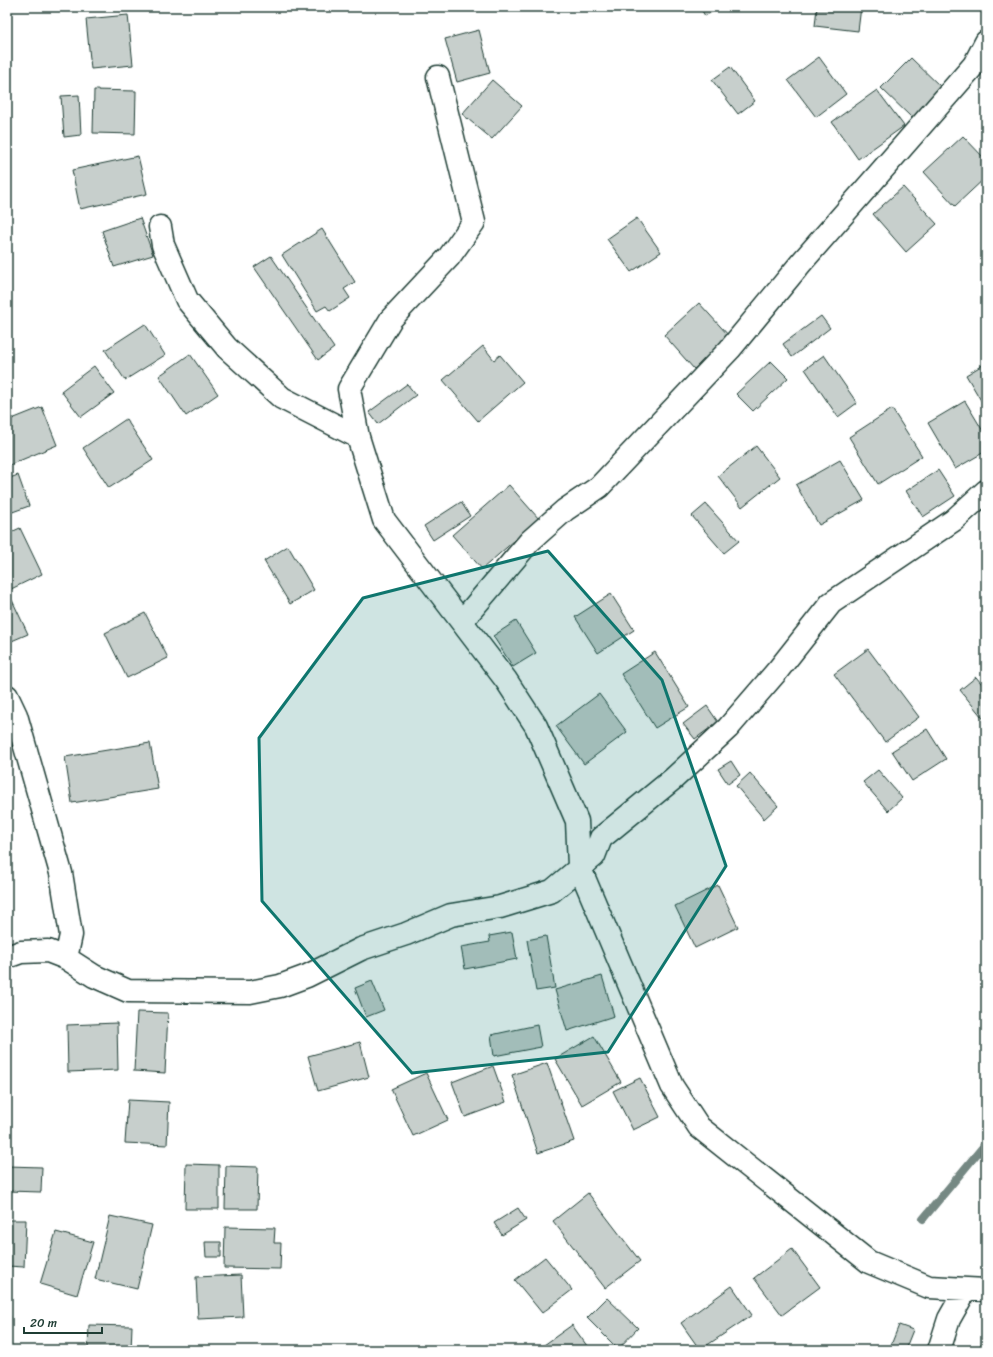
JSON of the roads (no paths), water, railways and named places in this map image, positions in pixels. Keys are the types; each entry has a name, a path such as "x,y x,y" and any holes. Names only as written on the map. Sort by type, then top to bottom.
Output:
{"street":[{"path":"462,621 530,541 565,510 599,486 730,348 800,263 980,70 986,42"},
{"path":"438,77 474,222 449,257 391,319 349,389 358,437 384,520 506,680 536,726 577,821 579,866 672,1086 699,1127 869,1262 929,1287 976,1289"},
{"path":"160,227 163,245 187,300 227,348 282,398 358,437"},
{"path":"7,957 21,952 48,951 66,958 94,976 128,991 250,992 280,986 308,976 361,949 406,934 451,915 500,907 552,891 579,866 594,856 601,838 673,779 728,728 778,670 831,603 954,520 986,491"},
{"path":"7,696 16,715 61,873 71,935 66,958"},
{"path":"939,1350 949,1320 976,1289"}],"waterway":[{"path":"923,1219 986,1143"}]}
